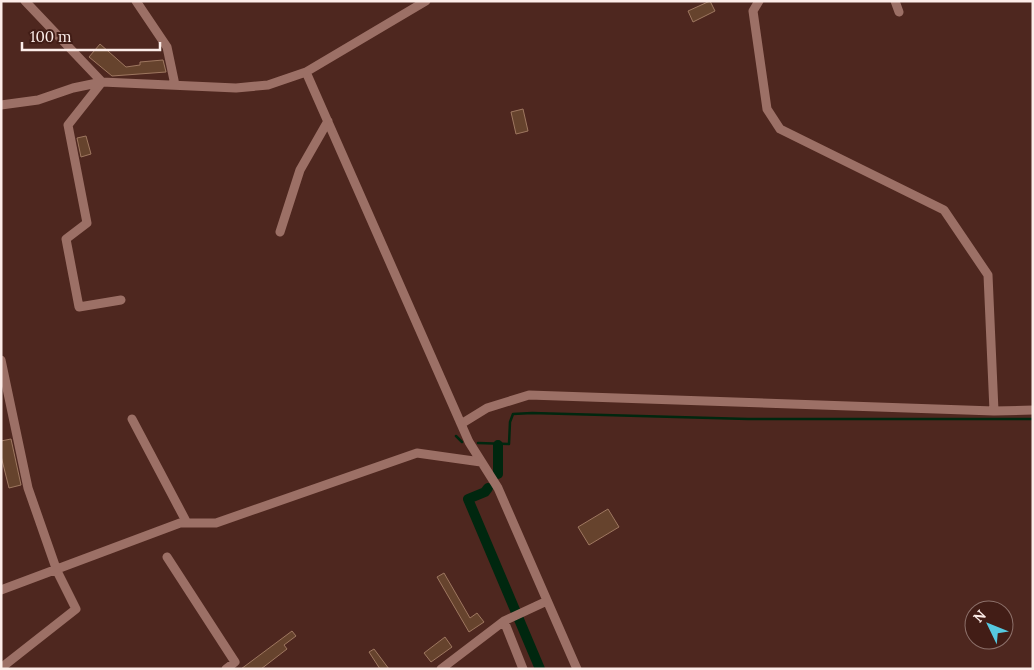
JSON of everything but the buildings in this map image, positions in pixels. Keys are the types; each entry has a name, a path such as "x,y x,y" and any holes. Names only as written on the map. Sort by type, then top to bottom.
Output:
{"street":[{"path":"24,1 102,82"},
{"path":"136,1 168,47 175,85"},
{"path":"1,105 38,100 73,88 102,82 236,88 268,84 306,72 426,1"},
{"path":"759,1 753,11 767,109 780,129 944,210 988,275 994,411"},
{"path":"895,1 899,12"},
{"path":"306,72 469,442 498,488 576,669"},
{"path":"102,82 68,126 87,223 66,239 79,307 121,300"},
{"path":"280,232 300,170 328,121"},
{"path":"1,360 28,488 57,570 76,609 1,668"},
{"path":"461,424 487,408 529,394 994,411 1033,410"},
{"path":"132,419 187,523"},
{"path":"1,590 180,523 216,523 417,453 482,462"},
{"path":"167,557 235,662 226,669"},
{"path":"441,669 504,620 547,601"},
{"path":"504,620 524,669"}],"waterway":[{"path":"478,443 509,444 510,422 513,414 532,413 748,419 1033,419"},
{"path":"456,436 462,442"},
{"path":"498,445 498,474"},
{"path":"488,488 485,492 468,499 540,669"}]}
